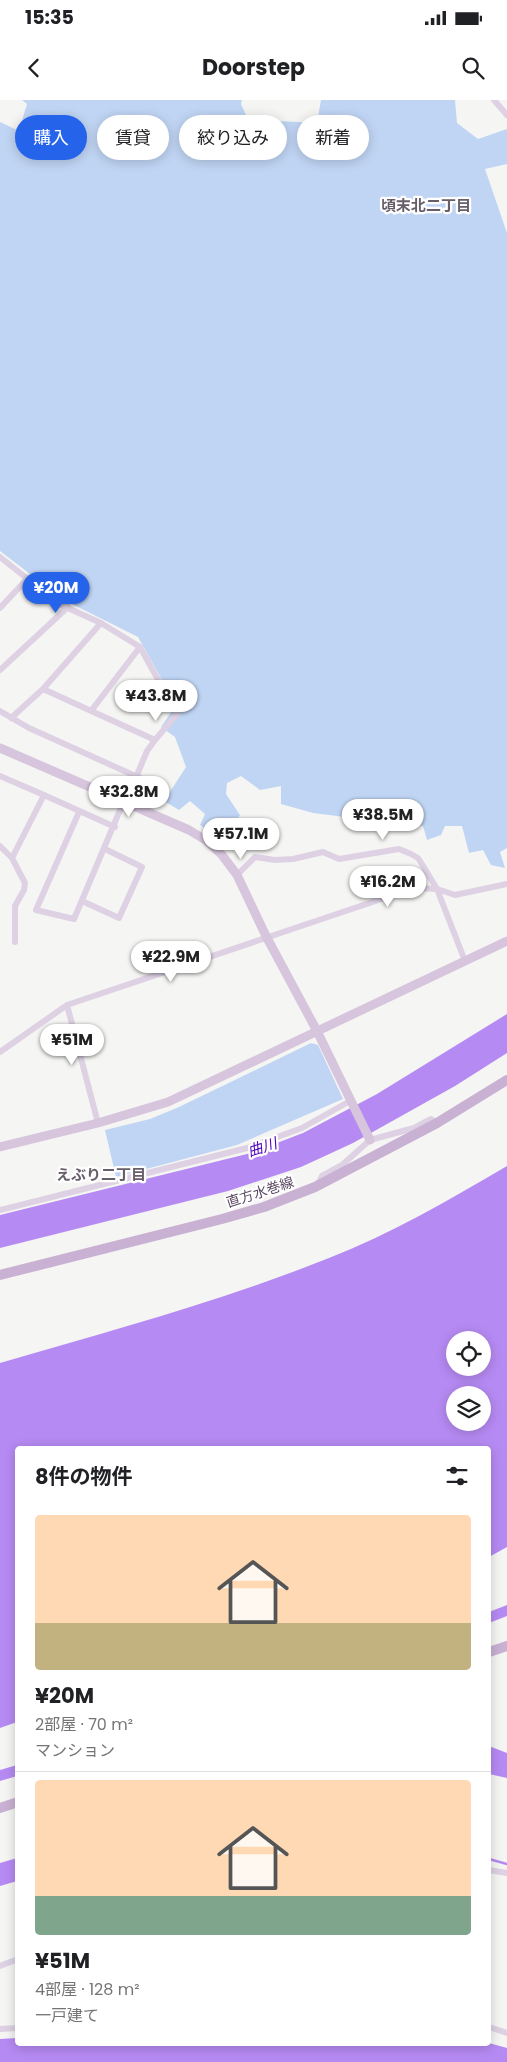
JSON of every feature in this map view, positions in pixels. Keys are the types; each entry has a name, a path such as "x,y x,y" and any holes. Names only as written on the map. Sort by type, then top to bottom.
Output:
{"main road":[{"name":"直方水巻線","path":"0,1275 264,1207 315,1187 437,1123 507,1080"},
{"path":"491,1651 507,1646"},
{"path":"0,1808 15,1803"}],"street":[{"path":"494,100 507,115"},
{"path":"1,559 60,604 101,622 140,647 177,714 147,751 137,775"},
{"path":"0,608 28,578"},
{"path":"0,670 68,607"},
{"path":"11,718 43,689 101,622"},
{"path":"91,711 140,647"},
{"path":"43,689 155,740"},
{"path":"0,711 11,718 151,783 154,789 144,811"},
{"path":"0,748 189,830 207,841 222,855 237,875 266,936 318,1031 350,1102 370,1140"},
{"path":"0,776 79,812 115,826"},
{"path":"12,858 44,795"},
{"path":"79,812 36,910 74,919 115,826 123,803"},
{"path":"0,846 12,858 25,883 24,890 15,906 15,942"},
{"path":"82,901 119,918 142,867 105,849"},
{"path":"237,875 255,857 275,860 293,859 323,852 330,857 339,859 399,849 418,858 437,889 465,962"},
{"path":"0,1052 67,1005 178,969 266,936 414,888 437,889 455,895 507,884"},
{"path":"0,1148 98,1123 168,1102 507,941"},
{"path":"67,1005 98,1123"},
{"path":"0,1210 247,1148 302,1128 350,1102"},
{"path":"315,1187 322,1176 342,1165 370,1140 414,1128 431,1119 437,1123"},
{"path":"491,1870 507,1873"},
{"path":"0,1966 15,1960"},
{"path":"0,2028 15,2028"},
{"path":"491,2028 507,2033"}],"shaded area":[{"path":"22,100 242,100 241,104 246,115 179,115 179,160 287,160 287,121 297,122 297,160 369,160 369,115 318,115 321,100 455,100 457,123 478,139 507,129 507,164 485,169 507,233 507,848 500,852 505,868 491,865 483,850 469,853 462,826 445,826 441,835 427,840 423,826 387,817 380,808 345,817 313,813 281,804 281,786 260,790 241,776 227,783 226,794 240,815 223,841 200,825 205,814 190,801 179,810 164,801 186,767 175,737 161,727 176,705 138,637 64,600 0,551 0,122 15,129 15,160 87,160 87,115 24,115 27,104"},
{"path":"507,1014 507,1053 455,1086 353,1143 301,1167 228,1191 0,1248 0,1215 251,1153 303,1133 377,1094"},
{"path":"311,1043 318,1045 343,1099 237,1145 116,1177 105,1130 150,1119 179,1107"},
{"path":"507,1166 507,1547 491,1556 491,1446 15,1446 15,1723 0,1728 0,1363 166,1315 248,1288 289,1274 375,1238 419,1216"},
{"path":"507,1605 507,1616 491,1622 491,1611"},
{"path":"491,1747 507,1753 507,1778 491,1774"},
{"path":"15,1766 15,1777 0,1781 0,1770"},
{"path":"15,1859 15,1882 0,1886 0,1863"},
{"path":"15,2038 15,2046 491,2046 491,2044 507,2048 507,2062 0,2062 0,2039"}],"waterway":[{"path":"491,1860 507,1864"}],"district":[{"name":"頃末北二丁目","path":"426,205"},
{"name":"えぶり二丁目","path":"101,1174"}],"water label":[{"name":"曲川","path":"262,1147"}]}
